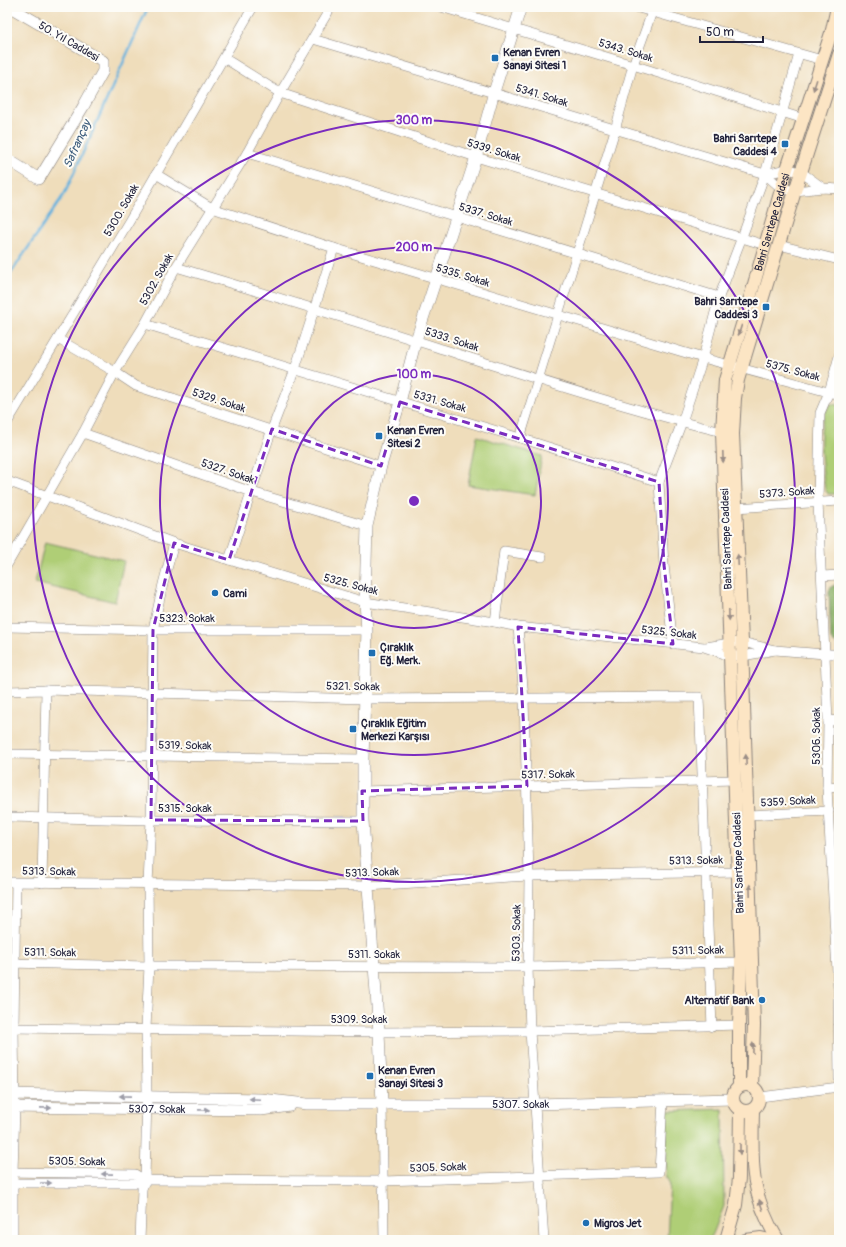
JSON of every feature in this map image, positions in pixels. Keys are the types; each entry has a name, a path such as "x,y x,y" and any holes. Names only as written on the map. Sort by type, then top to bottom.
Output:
{"main road":[{"name":"Bahri Sarıtepe Caddesi","path":"752,1087 754,1025 748,815 736,656 730,643 722,432 725,380 787,169 832,30 837,7"},
{"name":"Bahri Sarıtepe Caddesi","path":"733,1099 734,1094 739,1087 741,962 734,780 736,656 742,642 733,434 735,398 742,368 795,191 839,54"},
{"path":"733,1099 736,1107 744,1112 753,1110 758,1104 760,1097 758,1092 748,1085 739,1087"},
{"path":"726,1240 736,1205 739,1178 740,1110"},
{"path":"753,1110 753,1168 757,1194 763,1212 778,1240"},
{"path":"746,1240 761,1238 770,1240"}],"street":[{"name":"50. Yıl Caddesi","path":"7,159 39,179 103,71 103,61 11,7"},
{"name":"5300. Sokak","path":"7,423 156,174 253,7"},
{"name":"5302. Sokak","path":"7,565 48,496 115,372 145,324 176,267 247,153 330,7"},
{"name":"5343. Sokak","path":"441,7 634,65 804,119"},
{"path":"384,1240 382,1104 379,1032 367,886 362,791 367,630 365,602 367,526 381,466 416,340 437,280 476,157 494,92 521,7"},
{"path":"635,7 822,60"},
{"path":"520,438 578,255 634,65 652,12"},
{"name":"5341. Sokak","path":"313,39 764,174"},
{"path":"673,644 664,565 659,482 682,422 703,358 718,297 742,237 764,174 799,54"},
{"name":"5339. Sokak","path":"224,58 280,93 476,157 765,245"},
{"name":"5337. Sokak","path":"247,153 718,297"},
{"path":"764,174 787,169 801,172 824,188"},
{"name":"5335. Sokak","path":"156,174 212,208 437,280 729,365"},
{"path":"764,174 782,188 795,191 824,188 839,189"},
{"path":"779,245 839,260"},
{"path":"229,560 272,429 295,369 334,248"},
{"name":"5333. Sokak","path":"176,267 538,379 682,422 722,432"},
{"name":"5331. Sokak","path":"145,324 520,438 659,482"},
{"name":"5329. Sokak","path":"58,339 136,386 272,429 381,466"},
{"name":"5306. Sokak","path":"839,356 829,392 820,414 818,502 826,654 828,721 827,788 836,908 839,1081"},
{"name":"5375. Sokak","path":"729,365 839,395"},
{"name":"5327. Sokak","path":"83,433 252,492 367,526"},
{"name":"5325. Sokak","path":"7,481 174,543 365,602 495,622 518,627 704,648"},
{"name":"5373. Sokak","path":"736,508 839,501"},
{"path":"140,1240 142,1189 145,1180 147,1109 146,1029 149,966 148,884 151,820 154,630 163,584 174,543"},
{"path":"495,622 504,551 542,557"},
{"path":"822,576 839,575"},
{"name":"5323. Sokak","path":"7,627 154,630 367,630"},
{"name":"5303. Sokak","path":"518,627 524,699 529,876 528,967 530,1031 544,1240"},
{"path":"704,648 742,642 776,650 839,654"},
{"path":"704,648 736,656 776,650"},
{"path":"42,883 46,690"},
{"name":"5321. Sokak","path":"7,691 46,690 365,699 699,697 703,782"},
{"path":"828,721 839,720"},
{"name":"5319. Sokak","path":"7,754 363,759"},
{"name":"5317. Sokak","path":"362,791 734,780"},
{"path":"703,782 712,1027"},
{"name":"5359. Sokak","path":"827,788 839,787"},
{"name":"5359. Sokak","path":"748,815 829,811"},
{"name":"5315. Sokak","path":"7,817 151,820 363,821"},
{"name":"5313. Sokak","path":"12,882 367,886 529,876 738,872"},
{"path":"12,882 10,1183 13,1240"},
{"name":"5311. Sokak","path":"11,963 149,966 528,967 741,962"},
{"name":"5309. Sokak","path":"10,1028 379,1032 530,1031 712,1027 739,1025"},
{"path":"760,1097 839,1087"},
{"name":"5307. Sokak","path":"11,1094 261,1099 307,1104 536,1104 733,1099"},
{"name":"5305. Sokak","path":"10,1183 137,1184 145,1180 383,1181 659,1172 663,1101"},
{"name":"5307. Sokak","path":"11,1107 261,1110 307,1104"},
{"name":"5305. Sokak","path":"10,1172 135,1174 145,1180"}],"highlighted area":[{"path":"400,402 659,482 664,565 673,644 518,627 527,786 362,791 363,821 151,820 153,630 174,543 229,560 272,429 381,466"}],"green space":[{"path":"830,404 839,405 839,494 828,494 825,489 822,469 822,422 825,412"},
{"path":"477,436 542,456 535,495 468,485"},
{"path":"45,542 124,561 115,602 35,583"},
{"path":"839,585 839,645 833,643 831,639 829,591 831,587"},
{"path":"723,1109 724,1206 713,1234 708,1240 667,1240 670,1182 666,1176 667,1111"}],"waterway":[{"name":"Safrançay","path":"7,279 65,193 148,7"}],"place":[{"name":"Kenan Evren Sanayi Sitesi 1","path":"495,58"},
{"name":"Bahri Sarıtepe Caddesi 4","path":"785,144"},
{"name":"Bahri Sarıtepe Caddesi 3","path":"766,307"},
{"name":"Kenan Evren Sitesi 2","path":"379,436"},
{"name":"Cami","path":"215,593"},
{"name":"Çıraklık Eğ. Merk.","path":"372,653"},
{"name":"Çıraklık Eğitim Merkezi Karşısı","path":"353,729"},
{"name":"Alternatif Bank","path":"762,1000"},
{"name":"Kenan Evren Sanayi Sitesi 3","path":"370,1076"},
{"name":"Migros Jet","path":"586,1223"}]}
